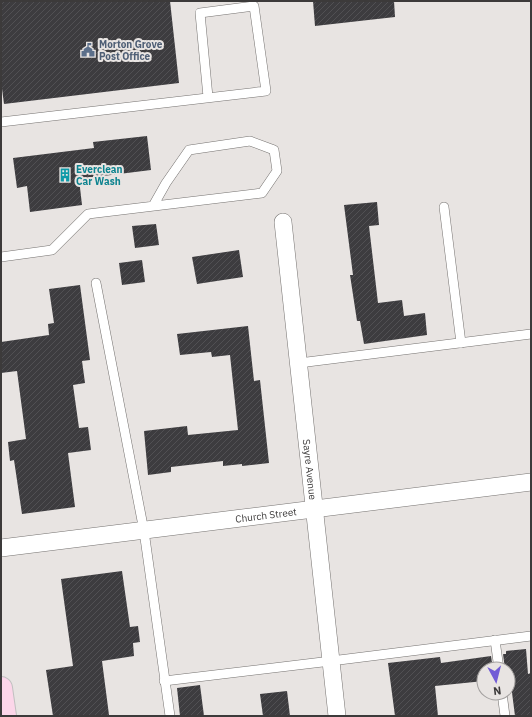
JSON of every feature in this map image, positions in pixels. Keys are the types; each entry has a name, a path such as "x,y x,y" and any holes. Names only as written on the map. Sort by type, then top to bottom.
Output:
{"main road":[{"path":"1,688 5,716"}],"street":[{"name":"Sayre Avenue","path":"283,222 337,716"},
{"name":"Church Street","path":"1,548 531,482"}],"lane":[{"path":"1,122 266,91 254,6 200,13 208,97"},
{"path":"1,257 52,250 88,214 262,193 277,170 274,150 250,142 189,150 166,183 154,206"},
{"path":"444,207 461,343"},
{"path":"96,283 144,530 170,716"},
{"path":"299,363 531,334"},
{"path":"164,681 531,636"},
{"path":"495,640 498,661"},
{"path":"503,701 505,716"}],"building":[{"name":"Morton Grove Post Office","path":"1,1 170,1 179,83 4,104 1,81"},
{"path":"313,1 394,1 395,17 315,26"},
{"name":"Everclean Car Wash","path":"147,136 151,170 79,179 82,205 30,212 27,186 17,188 13,158 94,148 93,142"},
{"path":"377,202 379,225 369,226 378,303 402,300 404,316 425,313 427,335 364,344 360,321 357,321 350,275 353,275 344,205"},
{"path":"156,224 159,245 135,248 132,226"},
{"path":"239,250 243,277 197,284 192,257"},
{"path":"142,260 145,282 122,285 119,263"},
{"path":"80,285 90,360 82,361 85,383 73,385 79,428 88,427 91,450 68,453 75,507 22,514 14,460 10,461 8,442 26,439 17,371 1,373 1,342 49,335 48,324 54,323 49,289"},
{"path":"248,326 254,381 260,380 269,463 242,466 242,464 223,466 223,461 171,467 171,472 148,475 144,431 187,426 188,435 238,430 230,355 212,357 211,352 180,355 177,334"},
{"path":"122,571 130,627 138,626 140,642 133,643 134,656 102,661 109,715 53,716 46,670 73,666 61,579"},
{"path":"526,649 528,674 531,673 531,716 515,716 513,701 516,701 516,661 504,661 503,654 506,654 506,651"},
{"path":"491,656 492,661 476,661 476,682 435,686 438,716 395,716 388,663 440,657 441,663"},
{"path":"200,685 204,716 180,716 177,688"},
{"path":"287,691 290,716 263,716 260,694"}],"place":[{"name":"Morton Grove Post Office","path":"88,50"},
{"name":"Everclean Car Wash","path":"65,175"}]}
